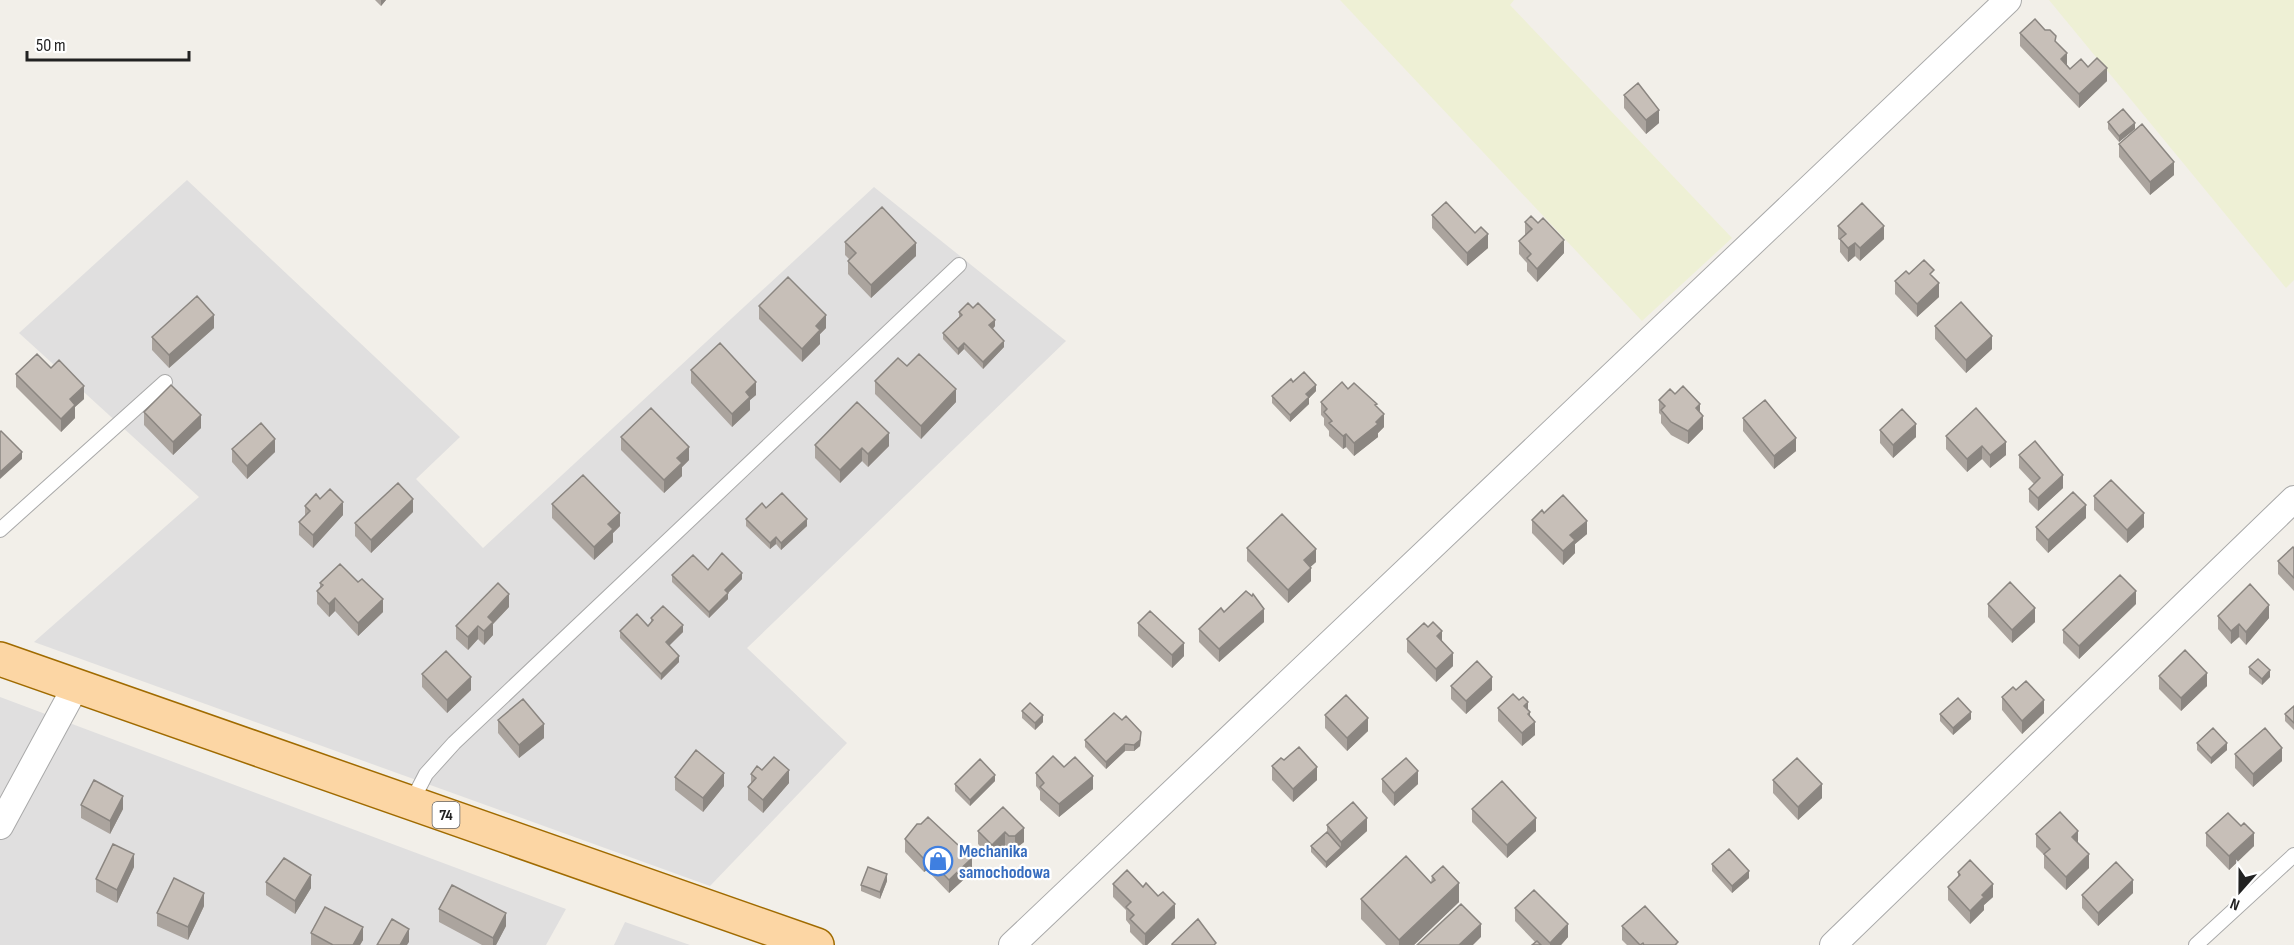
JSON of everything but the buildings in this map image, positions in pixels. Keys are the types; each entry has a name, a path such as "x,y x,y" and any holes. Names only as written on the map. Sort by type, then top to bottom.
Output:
{"main road":[{"name":"74","path":"0,659 817,945"}],"street":[{"path":"1012,945 2008,0"},
{"path":"1833,945 2294,499"},
{"path":"0,826 76,686"}],"lane":[{"path":"411,803 426,774 454,743 959,265"},
{"path":"0,530 165,382"},
{"path":"2196,945 2294,855"}],"shaded area":[{"path":"187,180 460,437 416,479 483,548 874,187 1066,341 747,648 847,743 710,886 34,642 199,497 19,333"},
{"path":"0,697 566,909 546,945 0,945"},
{"path":"625,922 690,945 614,945"}],"green space":[{"path":"1340,0 1514,0 1510,5 1732,238 1642,321"},
{"path":"2049,0 2294,0 2294,280 2286,288"}],"place":[{"name":"Mechanika samochodowa","path":"938,861"}]}
